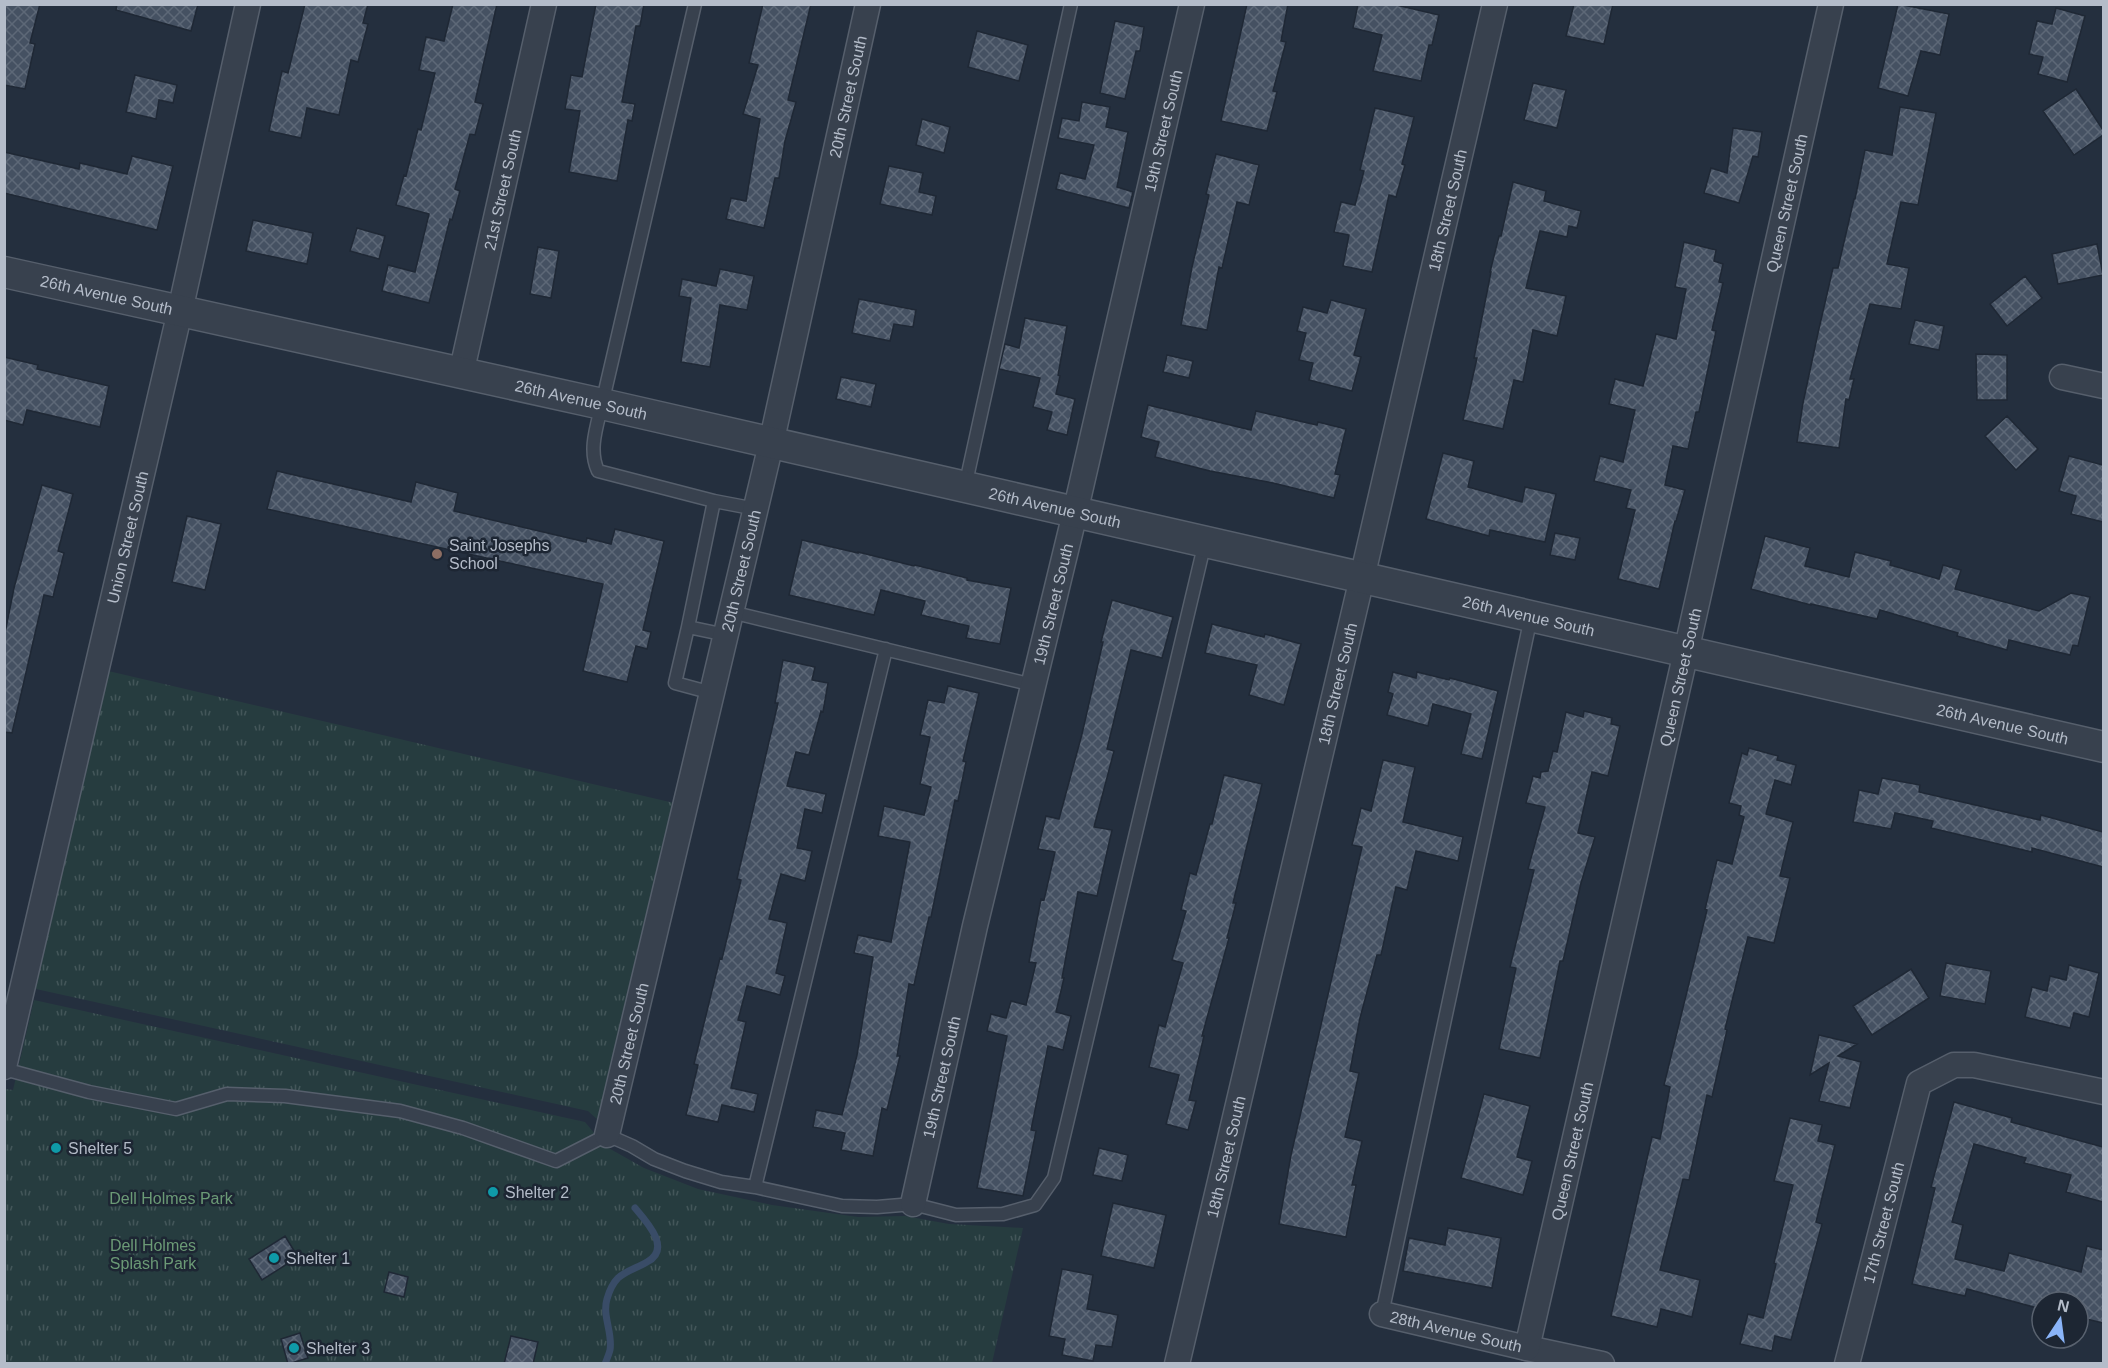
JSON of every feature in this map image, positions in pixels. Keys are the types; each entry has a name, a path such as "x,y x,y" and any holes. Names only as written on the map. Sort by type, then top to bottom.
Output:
{"street":[{"name":"Union Street South","path":"4,1068 180,311 248,4"},
{"name":"21st Street South","path":"461,374 544,4"},
{"name":"20th Street South","path":"607,1135 771,444 868,4"},
{"name":"19th Street South","path":"913,1204 973,937 1075,513 1192,4"},
{"name":"18th Street South","path":"1177,1364 1495,4"},
{"name":"Queen Street South","path":"1527,1348 1831,4"},
{"name":"26th Avenue South","path":"4,272 315,339 1531,617 2103,745"},
{"path":"2062,377 2103,386"},
{"name":"17th Street South","path":"1847,1364 1919,1083 1954,1065 1974,1065 2103,1092"},
{"name":"28th Avenue South","path":"1382,1314 1602,1364"}],"lane":[{"path":"695,4 602,404 593,446 593,461 598,471 714,501 756,509"},
{"path":"965,488 1071,4"},
{"path":"712,693 675,683 714,501"},
{"path":"4,1068 89,1092 176,1109 227,1094 285,1096 400,1111 463,1128 556,1161 607,1135 654,1159 721,1182 842,1206 877,1207 913,1204 956,1215 1003,1214 1035,1205 1054,1178 1205,542"},
{"path":"1382,1314 1531,617"},
{"path":"688,627 728,624 886,650 1033,685"},
{"path":"755,1187 886,650"}],"green space":[{"path":"104,670 674,803 599,1121 588,1111 36,989 32,991"},
{"name":"Dell Holmes Park","path":"34,1000 585,1122 605,1146 644,1168 698,1189 772,1205 858,1217 905,1216 949,1224 1023,1228 992,1363 5,1364 5,1089 13,1090"}],"building":[{"path":"4,4 40,4 30,43 35,44 25,89 4,85"},
{"path":"117,4 198,4 191,31 116,10"},
{"path":"305,4 368,4 363,23 368,24 358,62 351,60 339,115 307,108 301,138 269,131 282,71 288,73"},
{"path":"453,4 497,4 475,102 483,104 475,135 470,134 455,189 460,191 452,220 450,219 429,303 382,291 388,265 415,272 429,214 396,205 418,129 421,130 435,73 419,70 426,37 444,41"},
{"path":"596,4 644,4 640,26 636,26 622,102 635,104 632,121 628,120 617,181 569,172 580,111 565,109 571,75 582,77"},
{"path":"763,4 811,4 788,100 796,102 785,141 779,178 775,178 764,228 726,219 731,198 746,201 760,119 743,114 758,65 749,63"},
{"path":"1247,4 1288,4 1281,41 1286,42 1273,91 1277,92 1267,131 1221,121"},
{"path":"1358,4 1392,4 1439,15 1421,81 1373,71 1382,35 1353,28"},
{"path":"1574,4 1613,4 1604,44 1566,36"},
{"path":"1898,4 1949,14 1940,55 1921,51 1908,96 1878,88"},
{"path":"2056,8 2085,16 2067,82 2038,74 2043,57 2029,54 2037,21 2052,24"},
{"path":"1115,21 1144,27 1140,51 1136,51 1125,99 1100,93"},
{"path":"977,31 1028,45 1019,81 968,67"},
{"path":"135,75 177,85 173,103 159,100 156,119 126,112"},
{"path":"1533,83 1566,90 1557,128 1524,120"},
{"path":"2076,89 2103,130 2103,135 2074,155 2043,111"},
{"path":"1082,102 1110,107 1106,127 1128,132 1117,187 1133,192 1129,208 1056,189 1060,173 1085,179 1094,145 1058,138 1062,118 1079,121"},
{"path":"1900,107 1936,113 1918,205 1901,202 1887,264 1909,268 1901,309 1870,304 1850,379 1854,379 1849,400 1846,399 1839,448 1797,442 1803,403 1833,268 1838,268 1865,150 1892,155"},
{"path":"1375,108 1414,117 1402,164 1405,165 1396,197 1389,195 1372,272 1343,266 1349,235 1334,232 1341,202 1355,205 1364,171 1360,170"},
{"path":"922,119 950,127 944,153 916,145"},
{"path":"1733,128 1762,132 1758,157 1753,156 1739,203 1704,193 1711,168 1727,173"},
{"path":"4,152 79,169 80,163 127,174 132,156 173,166 157,230 4,193"},
{"path":"1216,154 1259,165 1249,205 1237,202 1222,268 1219,267 1207,330 1181,325"},
{"path":"889,166 923,173 919,192 936,196 932,215 880,204"},
{"path":"1513,182 1546,191 1544,201 1581,211 1577,228 1569,226 1567,237 1540,231 1526,288 1566,296 1557,336 1533,330 1523,382 1514,380 1503,429 1463,420 1477,358 1474,358 1490,272"},
{"path":"253,220 313,233 307,264 246,251"},
{"path":"357,228 385,236 379,259 350,251"},
{"path":"1684,242 1716,250 1714,261 1723,264 1719,282 1723,283 1712,330 1716,331 1699,412 1696,412 1688,449 1673,446 1665,485 1685,490 1659,589 1618,579 1635,510 1626,508 1631,490 1594,481 1600,456 1623,462 1635,410 1609,404 1615,379 1643,386 1656,334 1676,339 1686,289 1675,287"},
{"path":"2097,244 2103,275 2058,284 2052,254"},
{"path":"538,247 559,251 551,298 530,294"},
{"path":"720,269 754,276 747,310 720,305 710,367 681,362 691,298 679,296 682,279 716,286"},
{"path":"2025,276 2042,298 2007,326 1990,304"},
{"path":"859,299 916,310 913,327 894,324 890,341 852,333"},
{"path":"1331,300 1366,309 1354,355 1361,357 1352,391 1309,380 1313,363 1299,360 1306,333 1297,331 1303,307 1327,313"},
{"path":"1025,318 1067,326 1056,394 1075,399 1067,435 1047,430 1052,412 1033,407 1040,378 999,369 1005,344 1019,348"},
{"path":"1915,320 1944,326 1939,350 1909,344"},
{"path":"1976,354 2007,355 2007,400 1977,400"},
{"path":"1167,355 1193,361 1189,378 1163,372"},
{"path":"4,357 38,365 37,369 109,386 100,427 27,410 23,425 4,420"},
{"path":"841,377 876,384 871,407 836,399"},
{"path":"1148,405 1251,430 1256,411 1346,429 1335,474 1340,475 1334,498 1155,457 1159,442 1141,437"},
{"path":"2007,416 2038,449 2016,470 1985,436"},
{"path":"1443,453 1474,461 1468,487 1522,502 1525,487 1556,494 1545,542 1490,530 1489,536 1426,519"},
{"path":"2069,456 2103,465 2103,522 2071,514 2076,496 2059,491"},
{"path":"277,471 411,502 416,482 458,493 454,511 586,542 587,538 611,544 615,529 664,541 643,630 651,632 647,649 636,646 627,682 583,671 603,584 267,509"},
{"path":"42,485 73,494 58,551 64,553 53,597 44,595 12,733 4,732 4,638 14,588"},
{"path":"187,516 221,524 205,590 172,582"},
{"path":"1555,533 1580,538 1575,560 1550,555"},
{"path":"1765,536 1810,548 1805,566 1849,577 1855,552 1891,561 1890,565 1939,579 1943,565 1961,570 1955,589 2039,611 2071,593 2090,597 2078,646 2073,645 2070,655 2009,640 2007,650 1880,610 1877,619 1751,589"},
{"path":"802,540 915,565 967,578 967,580 1011,588 1000,644 966,638 969,626 921,615 925,601 881,590 874,615 789,595"},
{"path":"1112,600 1173,617 1162,658 1131,650 1107,749 1114,751 1094,827 1112,830 1097,896 1078,892 1056,1012 1071,1016 1063,1050 1048,1046 1031,1130 1036,1131 1023,1196 977,1188 1007,1036 987,1031 991,1014 1006,1018 1011,1001 1026,1005 1036,963 1029,962 1041,899 1044,900 1055,852 1038,849 1046,816 1059,819 1082,734"},
{"path":"1212,624 1264,637 1265,634 1301,644 1284,705 1249,695 1257,665 1205,653"},
{"path":"783,660 815,667 812,680 828,683 823,712 821,711 809,755 796,752 787,786 826,794 822,813 805,809 797,848 812,851 805,881 781,874 769,919 787,923 776,973 785,976 780,995 747,986 738,1020 746,1022 731,1088 758,1094 754,1112 722,1105 718,1122 686,1115 698,1065 694,1064 741,880 737,879 778,703 775,703"},
{"path":"1393,672 1416,678 1417,672 1498,691 1482,759 1461,754 1471,714 1433,704 1428,726 1387,715 1393,694 1388,692"},
{"path":"948,686 979,693 963,761 966,762 958,801 955,800 931,917 929,917 914,985 909,984 897,1056 900,1056 887,1110 882,1108 873,1156 841,1150 845,1133 813,1127 816,1110 842,1115 857,1055 873,957 854,953 858,935 891,942 910,842 878,836 884,806 924,815 931,787 920,784 930,737 920,735 928,700 944,703"},
{"path":"1584,711 1612,718 1611,724 1620,726 1608,776 1592,772 1578,833 1595,837 1581,883 1563,961 1560,961 1540,1058 1499,1049 1516,968 1510,967 1534,870 1528,869 1545,807 1526,803 1533,776 1540,778 1541,772 1548,771 1553,751 1557,752 1566,712 1583,717"},
{"path":"1749,748 1778,756 1777,760 1796,765 1791,785 1775,780 1766,814 1793,822 1780,876 1790,878 1774,943 1748,937 1725,1029 1727,1030 1712,1097 1707,1095 1689,1180 1683,1179 1660,1270 1700,1280 1692,1317 1661,1309 1657,1327 1611,1316 1652,1137 1660,1139 1670,1087 1664,1085 1717,860 1732,864 1744,817 1739,815 1741,806 1729,803 1742,753 1747,755"},
{"path":"1383,760 1415,767 1403,822 1463,837 1458,861 1416,851 1407,890 1396,887 1381,955 1377,955 1360,1018 1350,1071 1359,1073 1345,1137 1362,1141 1352,1185 1356,1185 1346,1237 1279,1224 1291,1155 1362,847 1352,845 1361,808 1371,811"},
{"path":"1224,775 1262,784 1233,903 1236,903 1227,938 1229,938 1202,1036 1204,1036 1189,1100 1196,1101 1188,1130 1166,1124 1179,1075 1149,1067 1159,1025 1165,1027 1183,963 1172,960 1186,911 1181,910 1190,873 1196,875"},
{"path":"1882,778 1920,785 1919,792 2040,820 2041,815 2103,832 2103,867 2032,848 2032,852 1931,828 1933,821 1895,813 1891,829 1853,822 1859,790 1878,794"},
{"path":"1946,963 1991,971 1985,1004 1940,996"},
{"path":"2069,965 2099,973 2089,1017 2074,1013 2070,1028 2025,1017 2032,987 2047,991 2050,976 2066,980"},
{"path":"1911,969 1929,998 1872,1035 1853,1006"},
{"path":"1819,1035 1857,1044 1838,1056 1861,1062 1850,1108 1819,1101 1829,1063 1810,1075"},
{"path":"1484,1094 1530,1106 1517,1157 1532,1161 1523,1195 1461,1178"},
{"path":"1954,1102 2012,1118 2011,1122 2103,1147 2103,1202 2066,1192 2071,1175 2024,1163 2026,1158 1974,1144 1952,1222 1963,1225 1955,1259 2004,1271 2009,1253 2081,1272 2087,1246 2103,1250 2103,1323 2090,1320 2090,1290 2030,1290 2030,1306 1967,1289 1965,1296 1912,1284 1935,1188 1931,1187"},
{"path":"1790,1118 1822,1125 1818,1141 1835,1145 1816,1222 1822,1224 1791,1340 1775,1336 1772,1351 1740,1344 1748,1314 1763,1318 1776,1264 1774,1263 1793,1185 1774,1181"},
{"path":"1099,1148 1128,1155 1122,1181 1093,1175"},
{"path":"1113,1203 1166,1215 1154,1268 1101,1256"},
{"path":"1448,1228 1501,1238 1492,1288 1403,1271 1409,1238 1445,1245"},
{"name":"Shelter 1","path":"285,1236 298,1257 262,1280 249,1259"},
{"path":"1062,1269 1093,1275 1087,1309 1118,1315 1112,1347 1096,1345 1093,1361 1062,1355 1065,1339 1049,1336"},
{"path":"389,1272 408,1277 404,1297 384,1292"},
{"name":"Shelter 3","path":"300,1333 308,1358 288,1364 281,1339"},
{"path":"511,1336 538,1342 533,1364 504,1364"}],"waterway":[{"path":"605,1364 611,1344 606,1305 614,1282 625,1273 654,1257 657,1250 655,1235 635,1208"}],"place":[{"name":"Saint Josephs School","path":"437,554"},
{"name":"Shelter 5","path":"56,1148"},
{"name":"Shelter 2","path":"493,1192"},
{"name":"Shelter 1","path":"274,1258"},
{"name":"Shelter 3","path":"294,1348"}],"park label":[{"name":"Dell Holmes Splash Park","path":"153,1254"}]}
